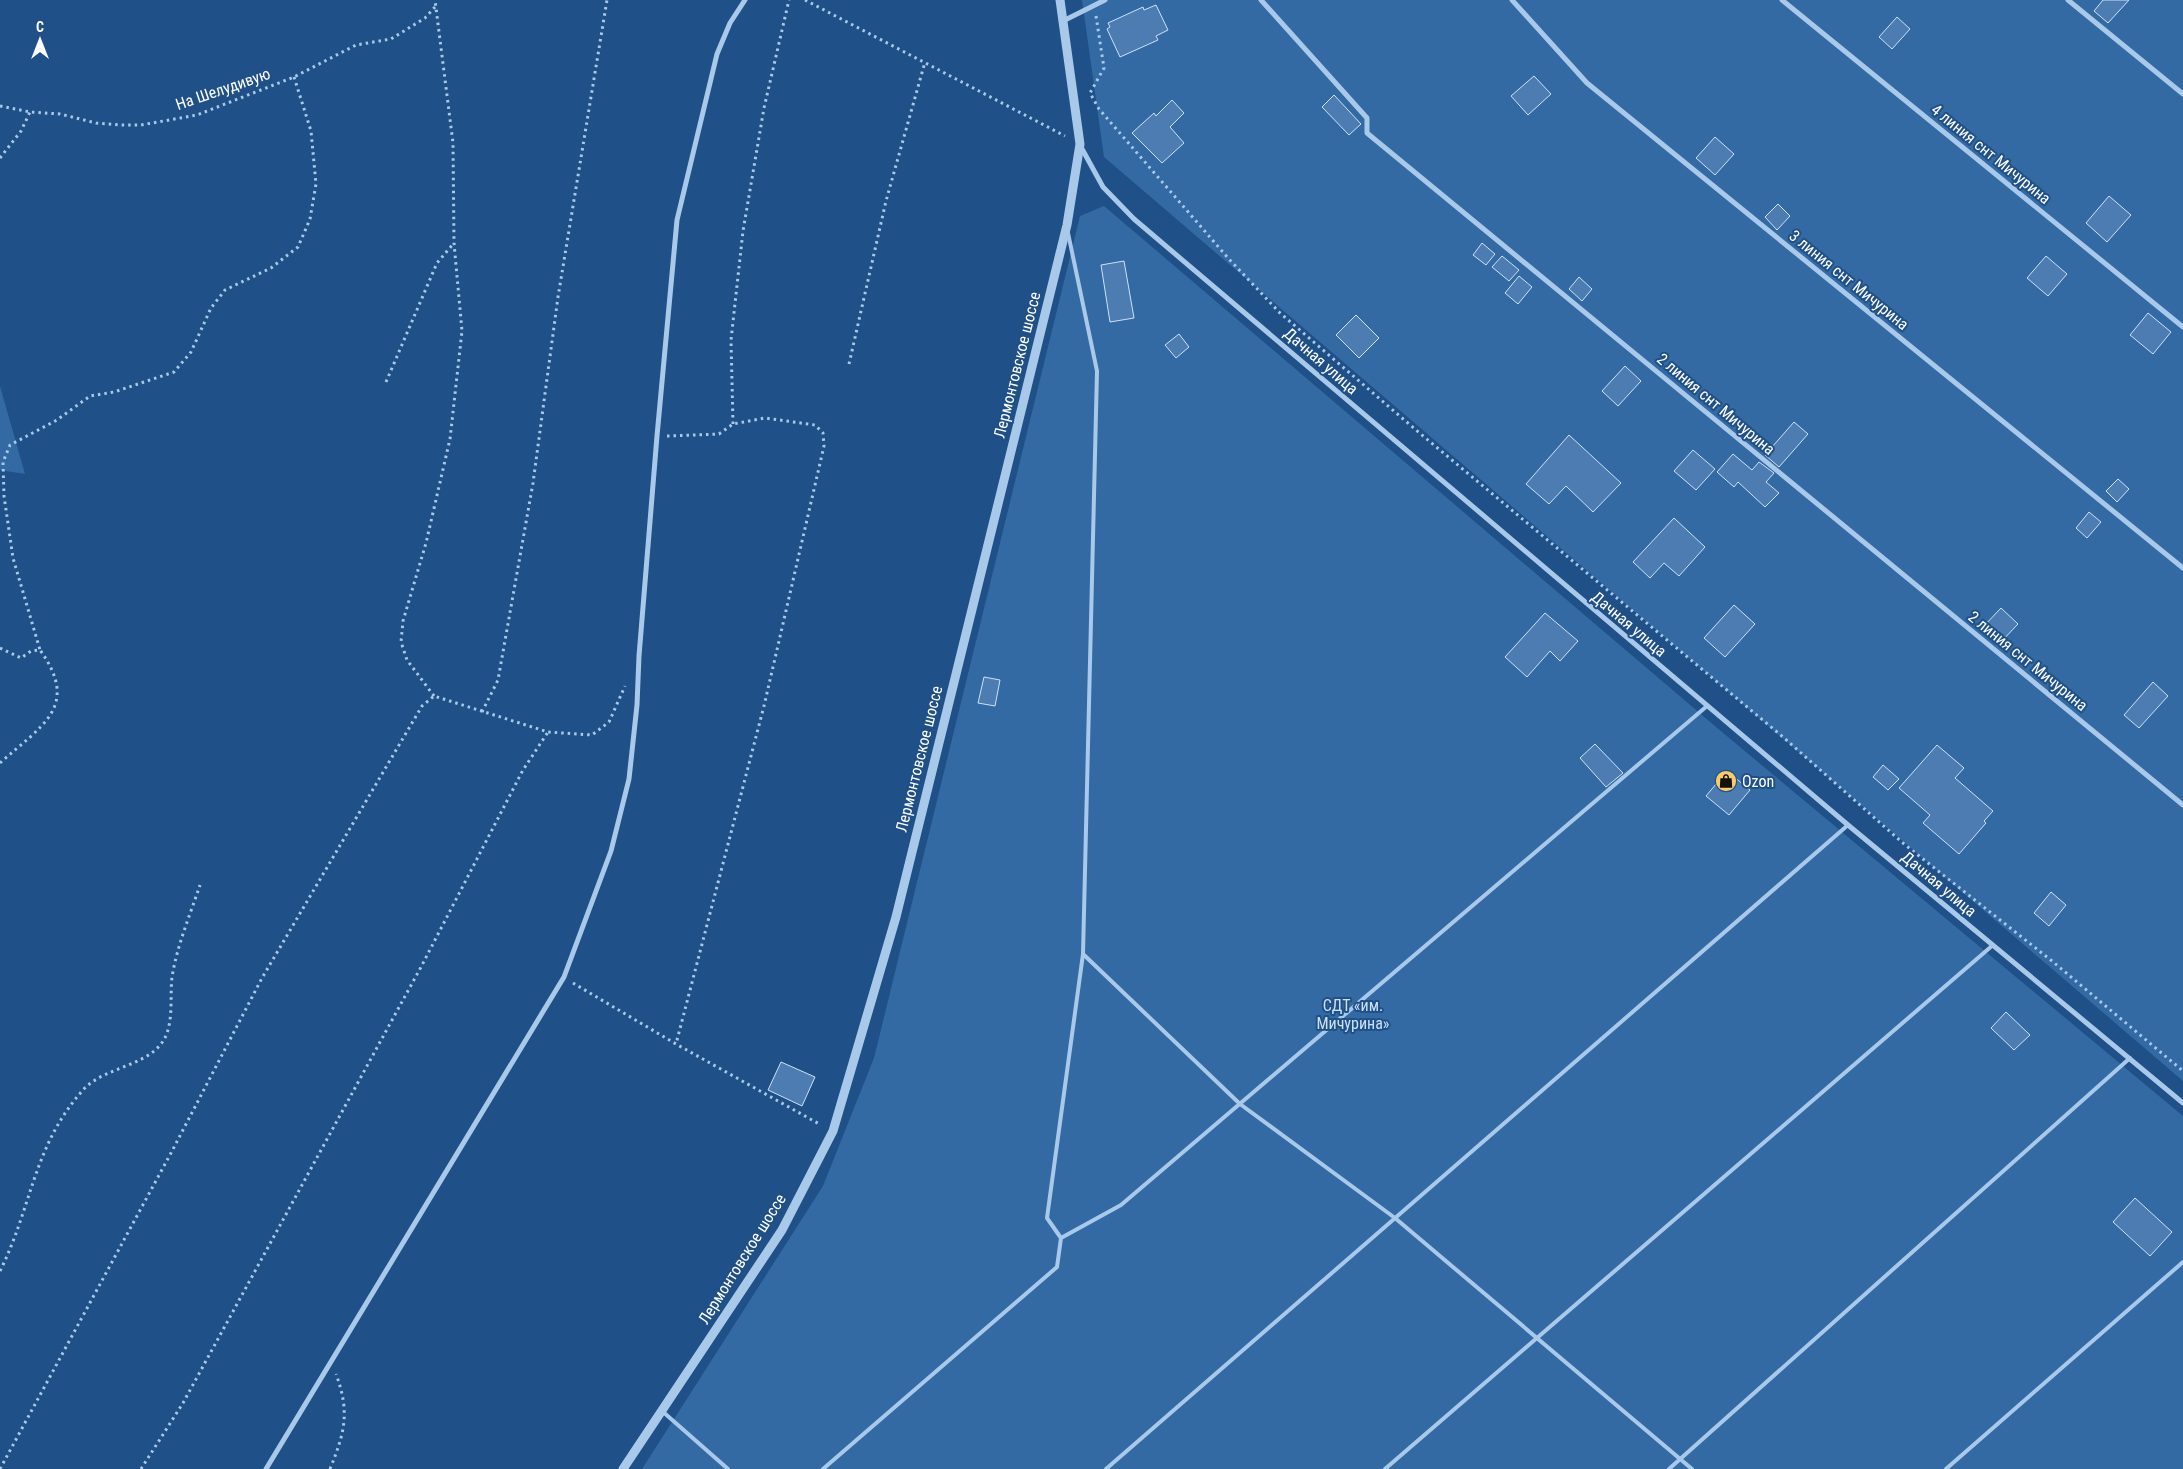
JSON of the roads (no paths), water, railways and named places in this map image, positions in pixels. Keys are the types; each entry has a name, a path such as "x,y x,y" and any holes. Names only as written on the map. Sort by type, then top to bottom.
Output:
{"street":[{"path":"266,1469 564,977 611,851 629,780 637,705 657,436 677,220 716,54 730,23 745,0"},
{"name":"Лермонтовское шоссе","path":"623,1469 782,1230 833,1131 896,916 1067,226 1080,144 1060,0"},
{"path":"1062,21 1105,0"},
{"name":"2 линия снт Мичурина","path":"1261,0 1367,118 1366,133 2183,805"},
{"name":"3 линия снт Мичурина","path":"1512,0 1587,83 2183,568"},
{"name":"4 линия снт Мичурина","path":"1782,0 2183,327"},
{"path":"2068,0 2183,94"},
{"name":"Дачная улица","path":"1080,144 1103,186 1134,219 1848,825 2183,1103"}],"lane":[{"path":"823,1469 1057,1266 1061,1238 1047,1218 1083,954 1097,371 1067,226"},
{"path":"1061,1238 1120,1205 1707,706"},
{"path":"1106,1469 1848,825"},
{"path":"1385,1469 1993,944"},
{"path":"1083,954 1240,1104 1395,1218 1692,1469"},
{"path":"1669,1469 2130,1058"},
{"path":"1946,1469 2183,1262"},
{"path":"662,1411 728,1469"}],"place":[{"name":"Ozon","path":"1726,781"}],"park label":[{"name":"СДТ «им. Мичурина»","path":"1353,1014"}]}
